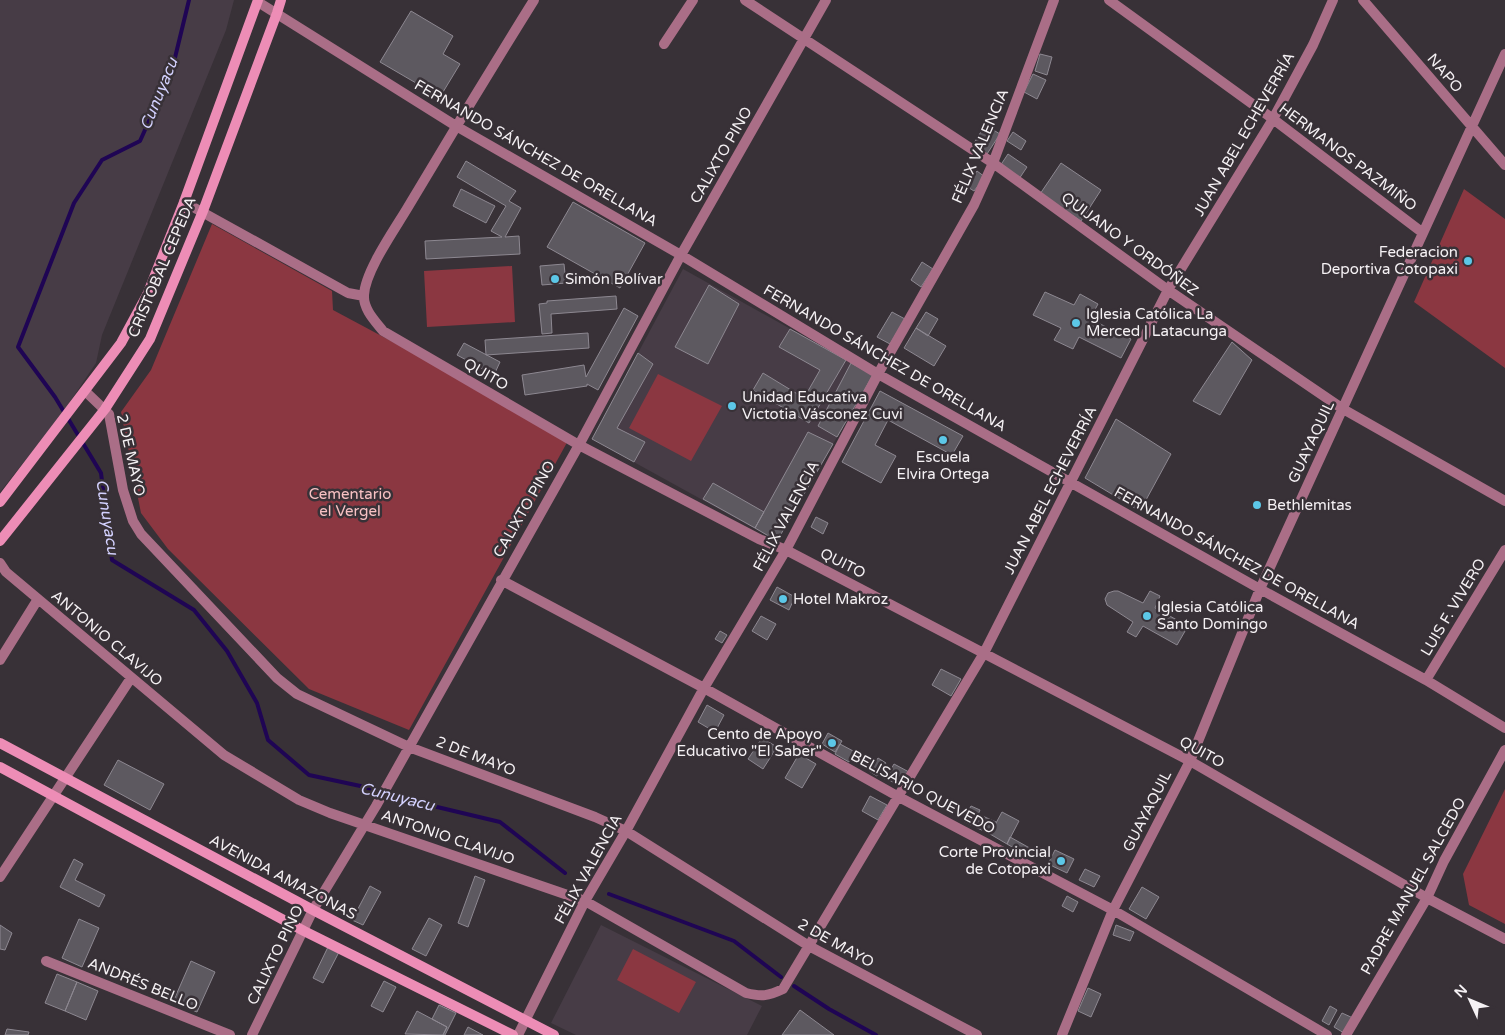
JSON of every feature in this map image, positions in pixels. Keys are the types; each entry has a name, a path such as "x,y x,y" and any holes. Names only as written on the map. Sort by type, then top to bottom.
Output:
{"main road":[{"name":"CRISTOBAL CEPEDA","path":"0,541 105,409 150,340 203,211 281,0"},
{"name":"CRISTOBAL CEPEDA","path":"0,502 121,343 147,295 184,202 258,1"},
{"name":"AVENIDA AMAZONAS","path":"0,743 313,910 554,1035"},
{"path":"0,767 304,931 513,1035"}],"street":[{"path":"184,202 348,293 364,296 366,283 380,254 534,0"},
{"path":"664,44 693,0"},
{"name":"QUIJANO Y ORDÓÑEZ","path":"745,0 993,163 1168,290 1343,408 1505,501"},
{"name":"CALIXTO PINO","path":"252,1035 313,910 376,806 408,746 579,445 681,255 826,0"},
{"name":"FÉLIX VALENCIA","path":"518,1035 584,901 626,831 704,688 786,550 878,374 974,205 993,163 1054,0"},
{"name":"HERMANOS PAZMIÑO","path":"1108,0 1273,119 1423,233"},
{"name":"JUAN ABEL ECHEVERRÍA","path":"783,989 984,653 1168,290 1273,119 1313,45 1333,0"},
{"name":"NAPO","path":"1363,0 1505,165"},
{"name":"FERNANDO SÁNCHEZ DE ORELLANA","path":"258,1 456,126 681,255 878,374 1426,680 1505,728"},
{"name":"GUAYAQUIL","path":"1062,1035 1113,910 1190,761 1260,589 1505,54"},
{"name":"QUITO","path":"364,296 369,312 383,331 579,445 759,540 786,550 1190,761 1427,898 1505,939"},
{"name":"2 DE MAYO","path":"85,391 105,409 111,419 123,490 128,507 141,534 153,549 277,678 297,694 408,746 626,831 809,946 977,1035"},
{"name":"LUIS F. VIVERO","path":"1426,680 1505,550"},
{"name":"ANTONIO CLAVIJO","path":"0,563 3,572 38,599 224,755 299,800 330,813 584,901 746,993 759,996 771,995 783,989"},
{"name":"BELISARIO QUEVEDO","path":"502,580 704,688 899,797 1113,910 1327,1035"},
{"path":"0,660 38,599"},
{"path":"0,877 131,678"},
{"name":"PADRE MANUEL SALCEDO","path":"1346,1035 1427,898 1444,861 1505,750"},
{"name":"ANDRÉS BELLO","path":"46,961 230,1035"}],"shaded area":[{"path":"0,0 234,0 226,30 102,335 96,363 59,418 0,492"},
{"name":"Unidad Educativa Victotia Vásconez Cuvi","path":"683,269 873,375 777,541 592,439"},
{"path":"601,925 762,1006 747,1035 576,1035 551,1023"}],"green space":[{"name":"Federacion Deportiva Cotopaxi","path":"1464,189 1505,219 1505,368 1414,302"},
{"name":"Cementario el Vergel","path":"212,224 332,291 333,310 570,437 409,730 309,689 168,549 141,513 121,412 151,370"},
{"path":"512,266 515,322 427,327 424,271"},
{"path":"658,374 722,406 691,461 629,428"},
{"path":"1505,789 1505,924 1469,905 1463,874"},
{"path":"633,949 696,982 679,1013 617,980"}],"building":[{"path":"411,11 453,36 443,54 460,64 440,97 380,62"},
{"path":"1040,54 1052,57 1047,75 1035,71"},
{"path":"1033,74 1046,80 1037,99 1024,92"},
{"path":"985,125 1000,134 987,154 973,145"},
{"path":"1013,132 1026,141 1021,150 1007,141"},
{"path":"1008,154 1027,167 1019,179 1000,166"},
{"path":"466,161 516,191 509,201 521,208 505,237 519,236 520,254 426,259 425,241 502,237 491,231 506,206 457,177"},
{"path":"1061,163 1101,190 1081,221 1040,194"},
{"path":"977,171 985,177 974,191 966,186"},
{"path":"461,189 495,206 486,223 453,206"},
{"path":"573,202 645,243 620,288 547,247"},
{"path":"922,262 933,269 921,287 911,280"},
{"path":"564,264 566,283 542,285 540,266"},
{"path":"709,285 739,304 708,364 675,347"},
{"name":"Iglesia Católica La Merced | Latacunga","path":"1045,292 1074,305 1080,294 1098,304 1090,319 1131,339 1121,358 1079,337 1073,349 1054,340 1061,328 1033,315"},
{"path":"616,296 617,309 551,314 552,333 542,334 539,304 547,303 547,301"},
{"path":"624,308 638,316 598,390 587,384 587,386 525,395 522,375 584,365 586,377"},
{"path":"892,312 905,319 890,344 877,337"},
{"path":"926,312 938,319 928,336 916,328"},
{"path":"916,328 946,346 934,366 904,348"},
{"path":"790,329 846,360 809,423 753,390 763,373 804,398 820,370 779,347"},
{"path":"588,333 589,348 486,355 485,340"},
{"path":"1232,342 1252,360 1220,415 1193,401"},
{"path":"464,343 500,362 494,375 457,355"},
{"path":"638,353 653,364 617,428 645,442 634,462 592,439"},
{"path":"851,363 873,375 837,437 818,426"},
{"name":"Escuela Elvira Ortega","path":"880,391 963,436 952,455 888,420 875,445 896,456 881,483 842,462"},
{"path":"1116,419 1171,454 1140,511 1085,478"},
{"path":"808,432 833,444 777,541 755,528"},
{"path":"713,483 764,512 755,528 703,499"},
{"path":"816,517 828,523 823,534 811,527"},
{"name":"Hotel Makroz","path":"777,587 795,597 789,610 770,600"},
{"name":"Iglesia Católica Santo Domingo","path":"1118,591 1143,603 1150,591 1160,596 1155,608 1188,626 1177,645 1143,626 1136,637 1127,632 1133,622 1107,605 1105,599 1108,593"},
{"path":"761,616 776,624 767,640 752,631"},
{"path":"720,631 727,635 722,643 715,639"},
{"path":"941,669 961,679 951,696 932,685"},
{"path":"707,705 724,715 715,732 698,722"},
{"name":"Cento de Apoyo Educativo \"El Saber\"","path":"828,733 842,741 835,752 822,744"},
{"path":"762,738 777,747 763,769 748,759"},
{"path":"840,744 855,752 849,762 835,754"},
{"path":"799,754 816,764 802,788 785,778"},
{"path":"878,758 886,763 877,776 869,771"},
{"path":"118,760 164,784 150,810 104,785"},
{"path":"894,764 909,772 901,787 886,778"},
{"path":"884,765 891,769 885,779 878,775"},
{"path":"870,796 887,805 878,820 862,811"},
{"path":"971,806 980,810 973,826 963,821"},
{"path":"1002,812 1019,821 1007,844 990,834"},
{"path":"978,814 996,822 990,834 973,826"},
{"path":"1010,837 1035,851 1031,858 1007,844"},
{"name":"Corte Provincial de Cotopaxi","path":"1055,850 1074,859 1067,873 1048,864"},
{"path":"74,859 83,864 75,880 105,895 99,907 60,887"},
{"path":"1085,869 1100,876 1094,887 1079,880"},
{"path":"475,876 485,880 468,927 458,923"},
{"path":"370,886 381,892 363,925 352,920"},
{"path":"1142,887 1159,897 1146,919 1129,909"},
{"path":"1067,896 1078,902 1073,912 1062,906"},
{"path":"429,918 442,925 426,956 412,949"},
{"path":"79,919 99,928 82,967 62,958"},
{"path":"0,925 12,933 5,950 0,949"},
{"path":"1116,925 1134,932 1130,941 1113,935"},
{"path":"328,947 339,952 323,983 313,978"},
{"path":"191,961 215,972 197,1012 173,1002"},
{"path":"57,974 77,982 65,1011 45,1003"},
{"path":"384,981 396,987 383,1012 371,1006"},
{"path":"77,982 98,991 86,1020 65,1011"},
{"path":"1088,988 1101,994 1091,1017 1078,1011"},
{"path":"439,1005 456,1013 445,1035 443,1035 447,1027 432,1019"},
{"path":"1330,1006 1337,1010 1329,1025 1322,1021"},
{"path":"800,1010 834,1035 782,1035"},
{"path":"417,1011 447,1027 443,1035 405,1034"},
{"path":"1342,1013 1353,1018 1344,1033 1334,1027"},
{"path":"468,1027 483,1035 464,1035"},
{"path":"7,1029 29,1032 28,1035 5,1035"}],"waterway":[{"name":"Cunuyacu","path":"189,0 172,70 140,141 102,160 74,203 18,347 55,397 101,473 112,560 194,610 227,651 257,703 268,740 309,775 365,787 500,822 565,873"},
{"name":"Cunuyacu","path":"609,894 734,941 781,977"},
{"name":"Cunuyacu","path":"794,986 829,1009 876,1035"}],"place":[{"name":"Federacion Deportiva Cotopaxi","path":"1468,261"},
{"name":"Simón Bolívar","path":"555,279"},
{"name":"Iglesia Católica La Merced | Latacunga","path":"1076,323"},
{"name":"Unidad Educativa Victotia Vásconez Cuvi","path":"732,406"},
{"name":"Escuela Elvira Ortega","path":"943,440"},
{"name":"Bethlemitas","path":"1257,505"},
{"name":"Hotel Makroz","path":"783,599"},
{"name":"Iglesia Católica Santo Domingo","path":"1147,616"},
{"name":"Cento de Apoyo Educativo \"El Saber\"","path":"832,743"},
{"name":"Corte Provincial de Cotopaxi","path":"1061,861"}]}
